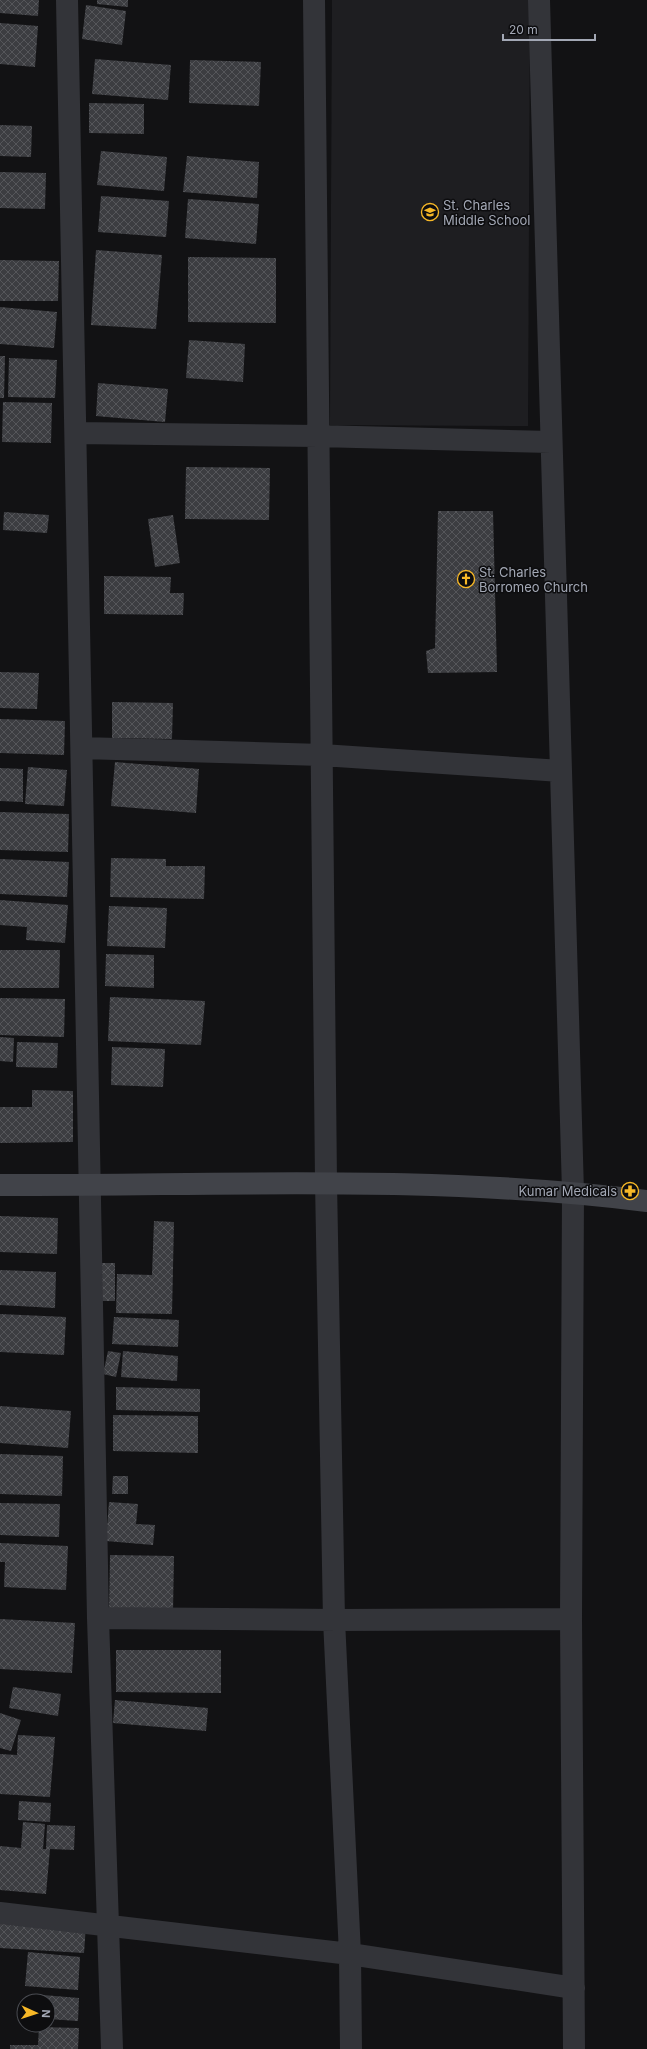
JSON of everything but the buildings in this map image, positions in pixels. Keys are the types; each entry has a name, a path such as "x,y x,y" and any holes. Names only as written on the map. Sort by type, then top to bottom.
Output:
{"street":[{"path":"67,0 91,1186 98,1618 112,2049"},
{"path":"314,0 326,1182 334,1620 350,1954 351,2049"},
{"path":"538,0 573,1192 571,1619 574,2049"},
{"path":"76,433 318,436 551,442"},
{"path":"82,748 322,755 561,771"},
{"path":"0,1186 326,1182 573,1192 647,1201"},
{"path":"98,1618 334,1620 571,1619"},
{"path":"0,1913 350,1954 574,1988"}],"shaded area":[{"name":"St. Charles Middle School","path":"332,0 530,0 528,426 330,425"}],"place":[{"name":"St. Charles Middle School","path":"430,212"},
{"name":"St. Charles Borromeo Church","path":"466,579"},
{"name":"Kumar Medicals","path":"630,1191"}]}
